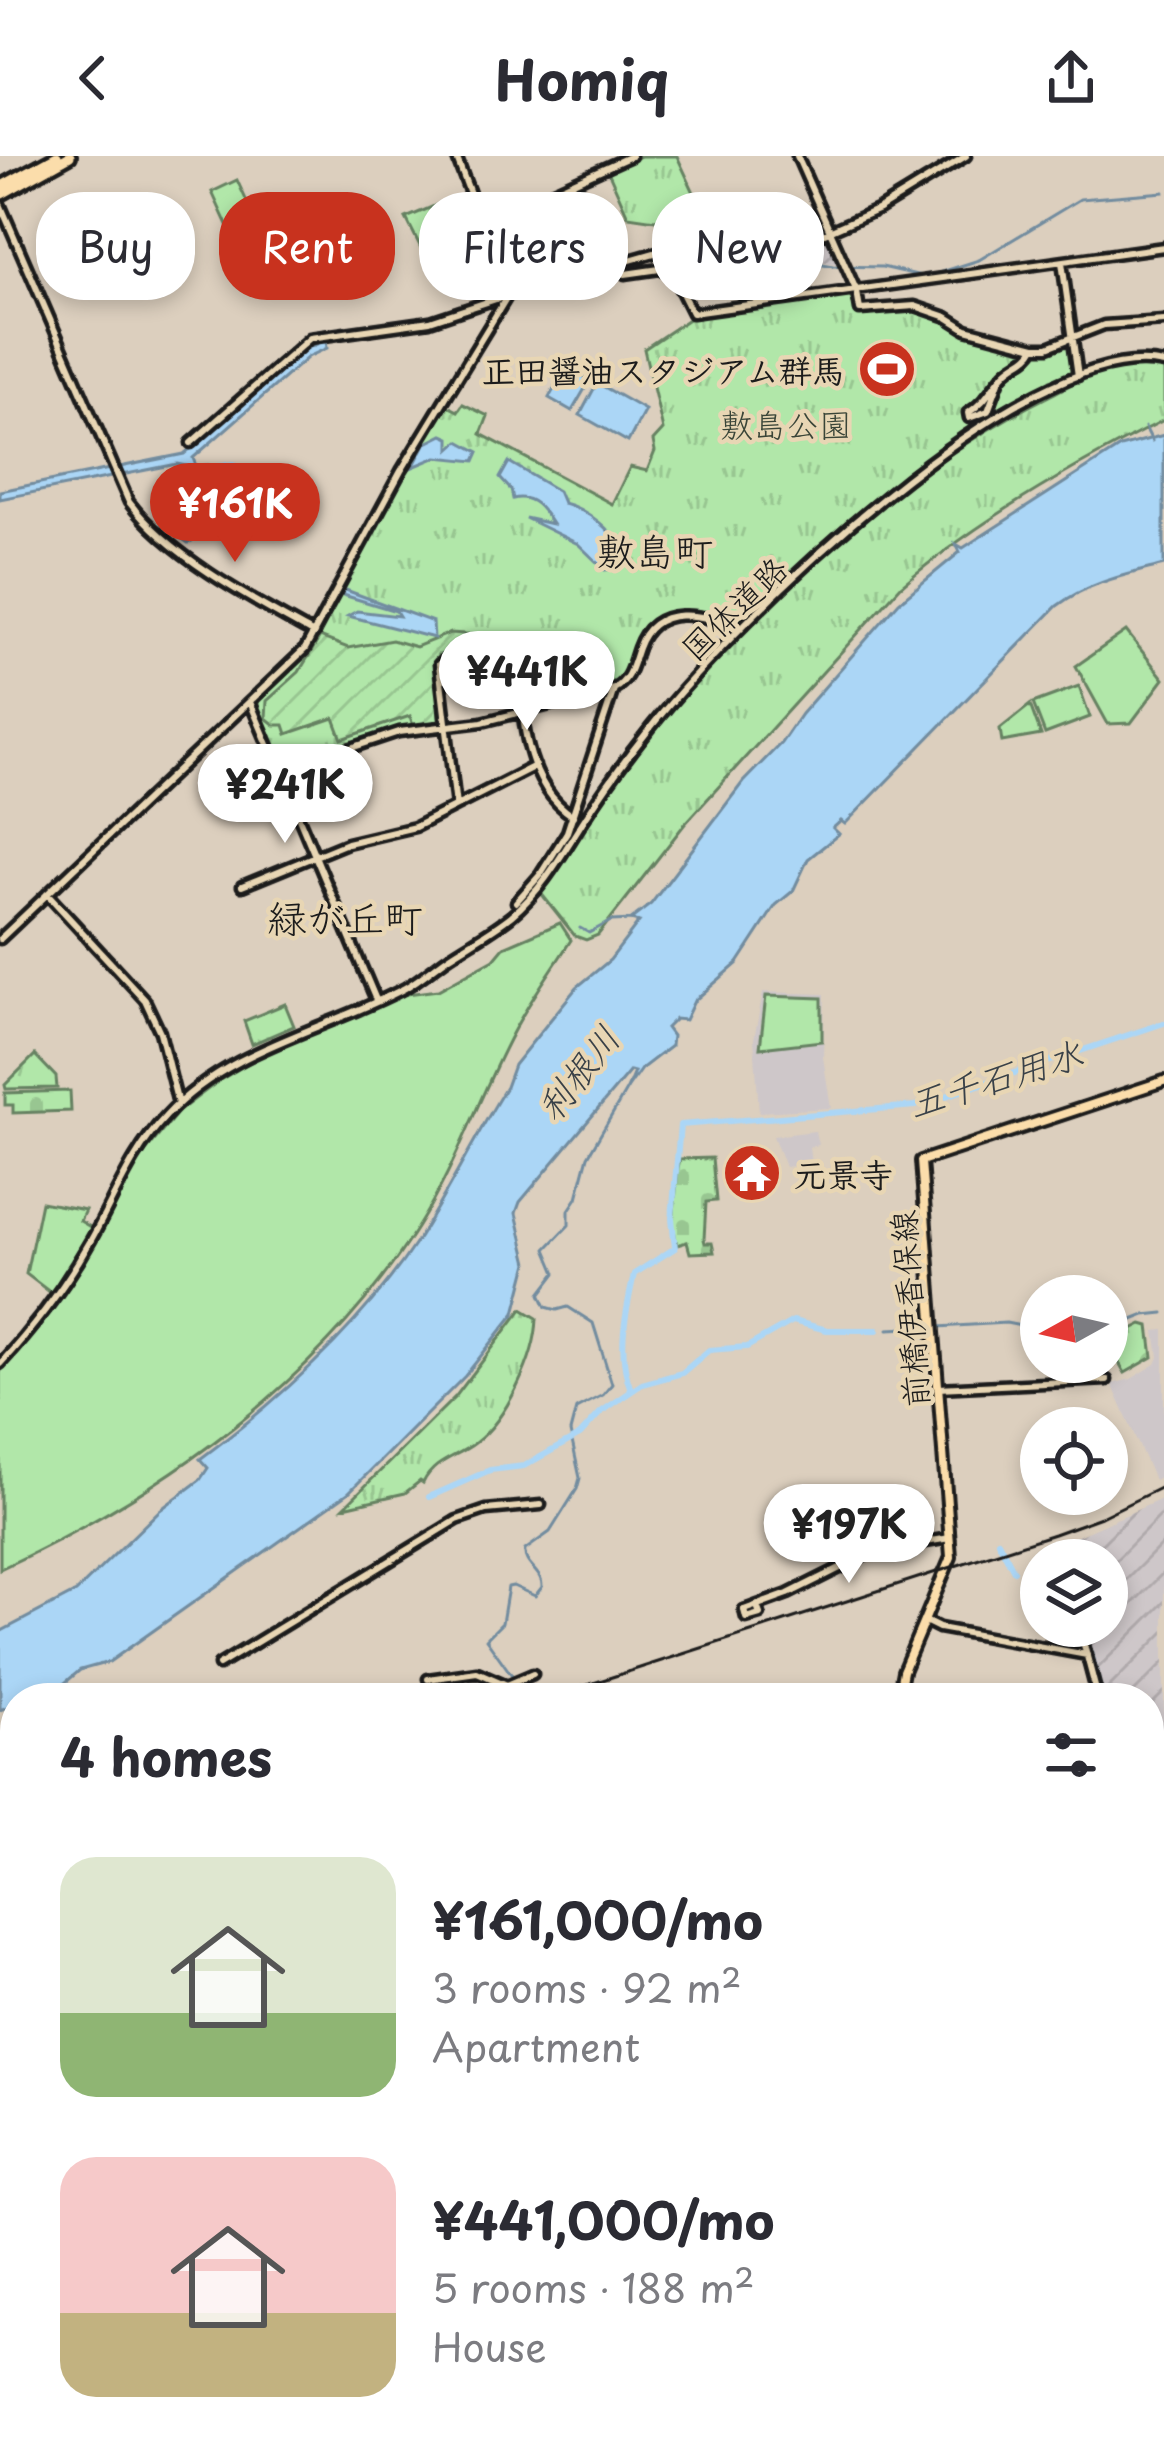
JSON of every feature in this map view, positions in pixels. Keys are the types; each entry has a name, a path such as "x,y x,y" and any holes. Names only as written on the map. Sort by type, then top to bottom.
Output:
{"highway":[{"path":"0,191 56,156"},
{"path":"0,191 70,156"}],"main road":[{"name":"前橋伊香保線","path":"900,1683 950,1563 922,1160 1164,1081"}],"street":[{"path":"456,156 470,192"},
{"path":"551,192 632,156"},
{"path":"796,156 857,292 860,310 915,306 947,316 966,329 1035,347 1104,325 1164,321"},
{"path":"628,260 717,235 798,238 830,231 879,209 966,156"},
{"path":"0,204 117,481 141,517 238,592 314,634"},
{"path":"628,274 670,271 692,314 1164,248"},
{"path":"1062,262 1078,376"},
{"path":"190,442 310,338 430,321 496,300"},
{"path":"0,939 296,659 401,471 506,300"},
{"path":"1000,379 988,411 968,418 968,412 979,406 1000,379 1010,368 1032,355 1035,347"},
{"name":"国体道路","path":"0,1364 48,1307 92,1240 127,1169 178,1104 256,1053 414,982 523,906 546,880 649,729 740,628 902,480 984,423 1078,376 1118,361 1164,364"},
{"path":"282,771 399,732 477,723 614,689 626,680 641,639 657,620 691,615 740,628"},
{"path":"456,806 439,664 444,660 520,662 522,713 536,766 556,801 573,816"},
{"path":"516,902 540,875 573,816 614,689"},
{"path":"250,702 376,1000"},
{"path":"242,886 344,844 411,829 536,766"},
{"path":"344,844 418,830 536,766"},
{"path":"47,894 141,993 160,1031 178,1104"},
{"path":"938,1388 1044,1383"},
{"path":"219,1665 457,1520 486,1510 541,1505"},
{"path":"744,1610 872,1552 950,1538"},
{"path":"925,1621 940,1628 1087,1654"},
{"path":"1085,1647 1094,1683"},
{"path":"428,1679 479,1672 498,1683"},
{"path":"506,1683 532,1674"}],"shaded area":[{"path":"824,238 831,241 841,265 824,262"},
{"path":"763,992 825,994 823,1057 831,1108 759,1112 754,1039"},
{"path":"815,1131 818,1145 809,1147 811,1164 785,1167 773,1136"},
{"path":"1164,1330 1164,1474 1154,1480 1128,1421 1128,1407 1122,1407 1112,1384 1128,1383 1156,1364 1155,1331"},
{"path":"1164,1498 1164,1683 1099,1683 1088,1647 1128,1647 1128,1539 1071,1539"}],"green space":[{"path":"641,156 677,156 694,192 652,192 652,220 628,216 628,192 617,192 608,171"},
{"path":"237,180 242,192 219,192 219,207 212,192"},
{"path":"419,212 419,244 406,218"},
{"name":"敷島公園","path":"849,295 861,314 920,309 971,333 1049,350 1067,344 1072,347 1074,372 980,423 908,471 744,620 738,623 678,612 653,621 643,632 625,675 612,687 548,704 560,642 532,638 521,657 438,655 439,721 283,764 259,699 312,647 357,557 446,405 458,411 463,404 488,416 481,434 612,504 630,467 647,471 655,451 653,441 663,430 644,349 690,318"},
{"path":"1142,362 1164,367 1164,420 1028,496 901,586 684,825 598,935 586,940 575,936 540,892 634,754 734,639 832,545 940,462 994,426 1082,379 1117,365"},
{"path":"1126,631 1164,679 1131,723 1108,724 1076,666"},
{"path":"450,633 523,638 518,657 438,655 439,721 413,726 410,716 342,739 334,718 287,734 284,725 266,718 267,701 299,672 320,637 348,648 392,640 416,647"},
{"path":"1079,686 1090,717 1045,734 1033,703"},
{"path":"1030,705 1041,735 1002,742 1000,729"},
{"path":"560,923 571,940 513,1032 431,1205 378,1284 334,1335 233,1428 177,1468 120,1506 0,1569 0,1369 43,1319 132,1168 179,1111 274,1048 399,995 438,990 494,959 504,947"},
{"path":"766,996 822,998 822,1041 760,1048"},
{"path":"285,1004 294,1026 252,1044 244,1021"},
{"path":"35,1055 56,1077 57,1088 6,1089 5,1085"},
{"path":"70,1091 71,1111 13,1113 13,1105 5,1105 5,1093"},
{"path":"712,1158 716,1201 706,1202 704,1239 712,1243 714,1252 690,1253 687,1242 677,1245 673,1224 680,1159"},
{"path":"41,1202 85,1210 80,1221 92,1228 51,1293 26,1274"},
{"path":"522,1309 537,1318 531,1351 508,1404 487,1433 405,1493 344,1507 456,1396"},
{"path":"1142,1324 1149,1326 1153,1357 1128,1371 1128,1331"}],"water":[{"path":"326,340 327,348 308,357 193,458 196,466 208,465 210,471 177,464 0,499 0,491 184,454 306,349"},
{"path":"566,367 590,380 572,411 549,398"},
{"path":"597,383 645,410 628,442 580,415"},
{"path":"443,435 450,438 450,449 459,441 479,452 475,461 437,457 413,467 425,444"},
{"name":"利根川","path":"1164,435 1164,565 1095,585 1057,606 845,824 841,821 833,828 839,834 808,859 793,891 776,905 738,963 694,1001 685,1020 675,1019 666,1028 672,1036 671,1046 641,1069 627,1089 634,1072 630,1071 520,1202 516,1213 528,1263 515,1313 465,1376 348,1493 109,1662 80,1670 65,1683 0,1683 0,1632 76,1592 160,1510 200,1480 208,1468 200,1459 291,1385 373,1300 419,1238 514,1065 577,987 610,960 639,922 630,920 651,904 743,782 899,602 960,552 956,544 963,548 1120,447"},
{"path":"509,462 558,491 563,503 608,530 622,557 613,569 605,570 578,544 525,518 552,524 532,501 513,499 500,478"},
{"path":"220,489 238,516 188,543 162,524"},
{"path":"343,589 433,622 434,638 348,616 357,611 399,616 396,611 340,594"}],"waterway":[{"path":"824,264 882,267 926,277 979,260 1080,199 1164,192"},
{"path":"1145,427 1152,441"},
{"path":"205,469 233,464"},
{"path":"580,928 589,933 611,921 633,920"},
{"name":"五千石用水","path":"631,1390 623,1346 628,1303 634,1274 675,1248 672,1218 680,1125 916,1106 1164,1023"},
{"path":"522,1683 486,1639 502,1623 508,1587 535,1596 542,1587 525,1550 550,1532 577,1489 580,1478 570,1432 576,1409 603,1395 612,1384 593,1323 568,1307 546,1307 540,1294 556,1273 546,1249 569,1225 569,1210 588,1156 627,1089"},
{"path":"1128,1322 1164,1313"},
{"path":"429,1497 490,1470 524,1466 580,1435 601,1412 642,1384 682,1373 709,1350 747,1347 793,1321 827,1330 877,1330"},
{"path":"938,1327 1020,1326"},
{"path":"888,1329 928,1327"},
{"path":"998,1541 1014,1571"},
{"path":"1091,1653 1098,1683"}],"railway":[{"path":"593,1683 1054,1534 1164,1486"}],"place":[{"name":"正田醤油スタジアム群馬","path":"887,369"},
{"name":"元景寺","path":"752,1173"}],"district":[{"name":"敷島町","path":"655,549"},
{"name":"緑が丘町","path":"345,916"}]}
